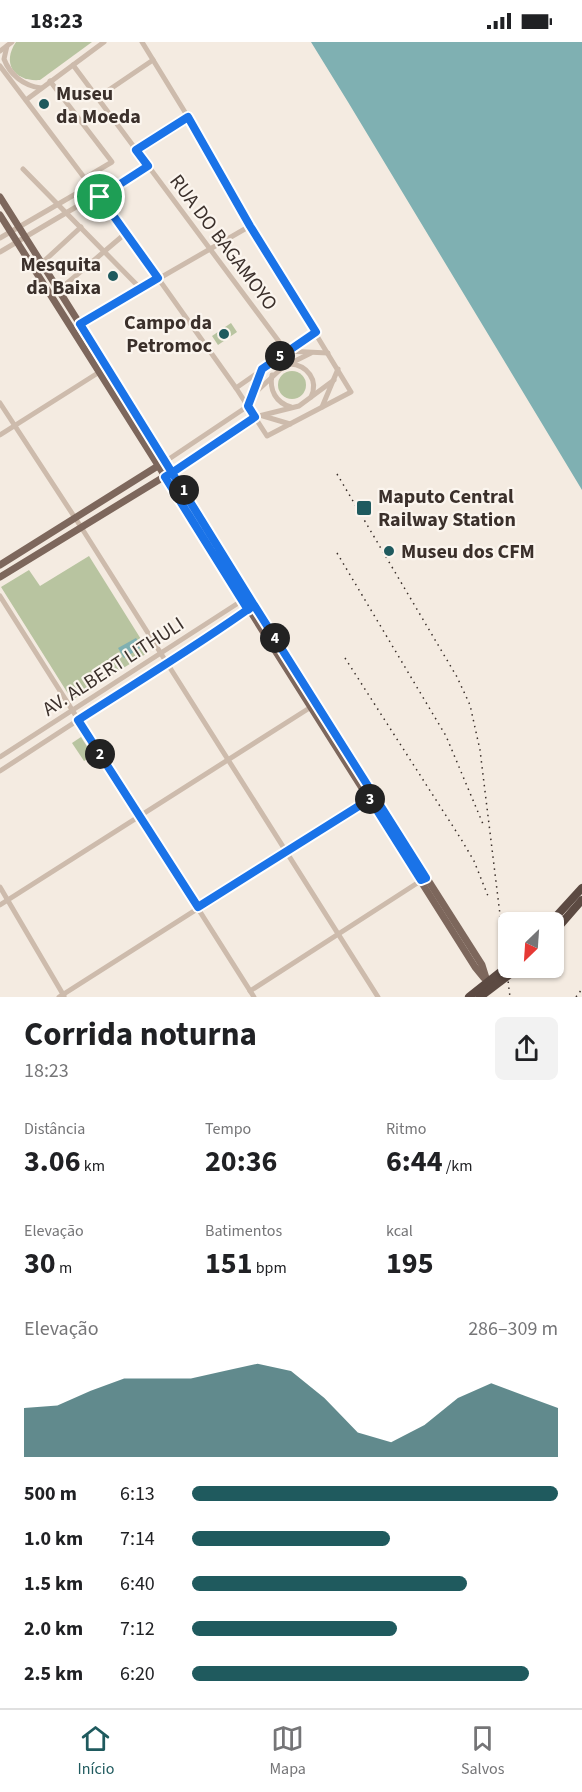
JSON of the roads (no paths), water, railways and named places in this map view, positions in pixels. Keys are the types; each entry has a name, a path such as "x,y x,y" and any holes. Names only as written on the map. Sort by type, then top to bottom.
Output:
{"highway":[{"path":"561,912 582,888"},
{"path":"564,921 582,900"},
{"path":"469,997 498,974"},
{"path":"480,997 505,978"}],"main road":[{"path":"0,197 173,472 245,599"},
{"path":"0,215 487,981"},
{"path":"0,565 166,461"},
{"path":"0,577 173,472"},
{"path":"251,607 311,707 424,879"}],"street":[{"path":"26,100 104,42"},
{"path":"0,66 126,233 236,388 267,436 351,392 142,42"},
{"path":"0,51 10,44"},
{"path":"10,44 4,59 11,72 26,84 41,88"},
{"path":"97,98 153,60"},
{"name":"RUA DO BAGAMOYO","path":"73,65 286,351"},
{"path":"50,81 112,162 85,178"},
{"path":"136,150 188,117"},
{"path":"0,252 148,166"},
{"path":"23,169 140,288"},
{"path":"0,238 91,185"},
{"path":"80,324 250,226"},
{"path":"42,263 81,227"},
{"path":"59,290 126,233"},
{"path":"236,388 316,332"},
{"path":"286,351 328,354"},
{"path":"252,395 272,375 313,352"},
{"path":"288,364 302,366 308,371 314,385 310,398"},
{"path":"0,435 107,367"},
{"path":"166,461 248,406 262,369"},
{"path":"321,408 338,369"},
{"path":"272,375 272,390 275,396 280,402 292,407"},
{"path":"173,472 255,417 299,406 334,380"},
{"path":"0,403 378,997"},
{"path":"263,416 291,424"},
{"path":"0,596 254,997"},
{"name":"AV. ALBERT LITHULI","path":"0,757 245,599"},
{"name":"AV. ALBERT LITHULI","path":"0,771 251,607"},
{"path":"0,905 311,707"},
{"path":"0,887 62,996 370,799"},
{"path":"250,991 424,879"},
{"path":"487,981 491,997"}],"water":[{"path":"311,42 582,42 582,490 348,102"},
{"path":"136,638 142,647 124,658 118,648"}],"railway":[{"path":"337,474 457,677 470,705 480,750 510,997"},
{"path":"337,553 446,736 483,824"},
{"path":"345,658 461,839 474,861 488,896"},
{"path":"576,997 582,989"}],"place":[{"name":"Museu da Moeda","path":"44,104"},
{"name":"Mesquita da Baixa","path":"113,276"},
{"name":"Campo da Petromoc","path":"224,334"},
{"name":"Maputo Central Railway Station","path":"364,508"},
{"name":"Museu dos CFM","path":"389,551"}]}
